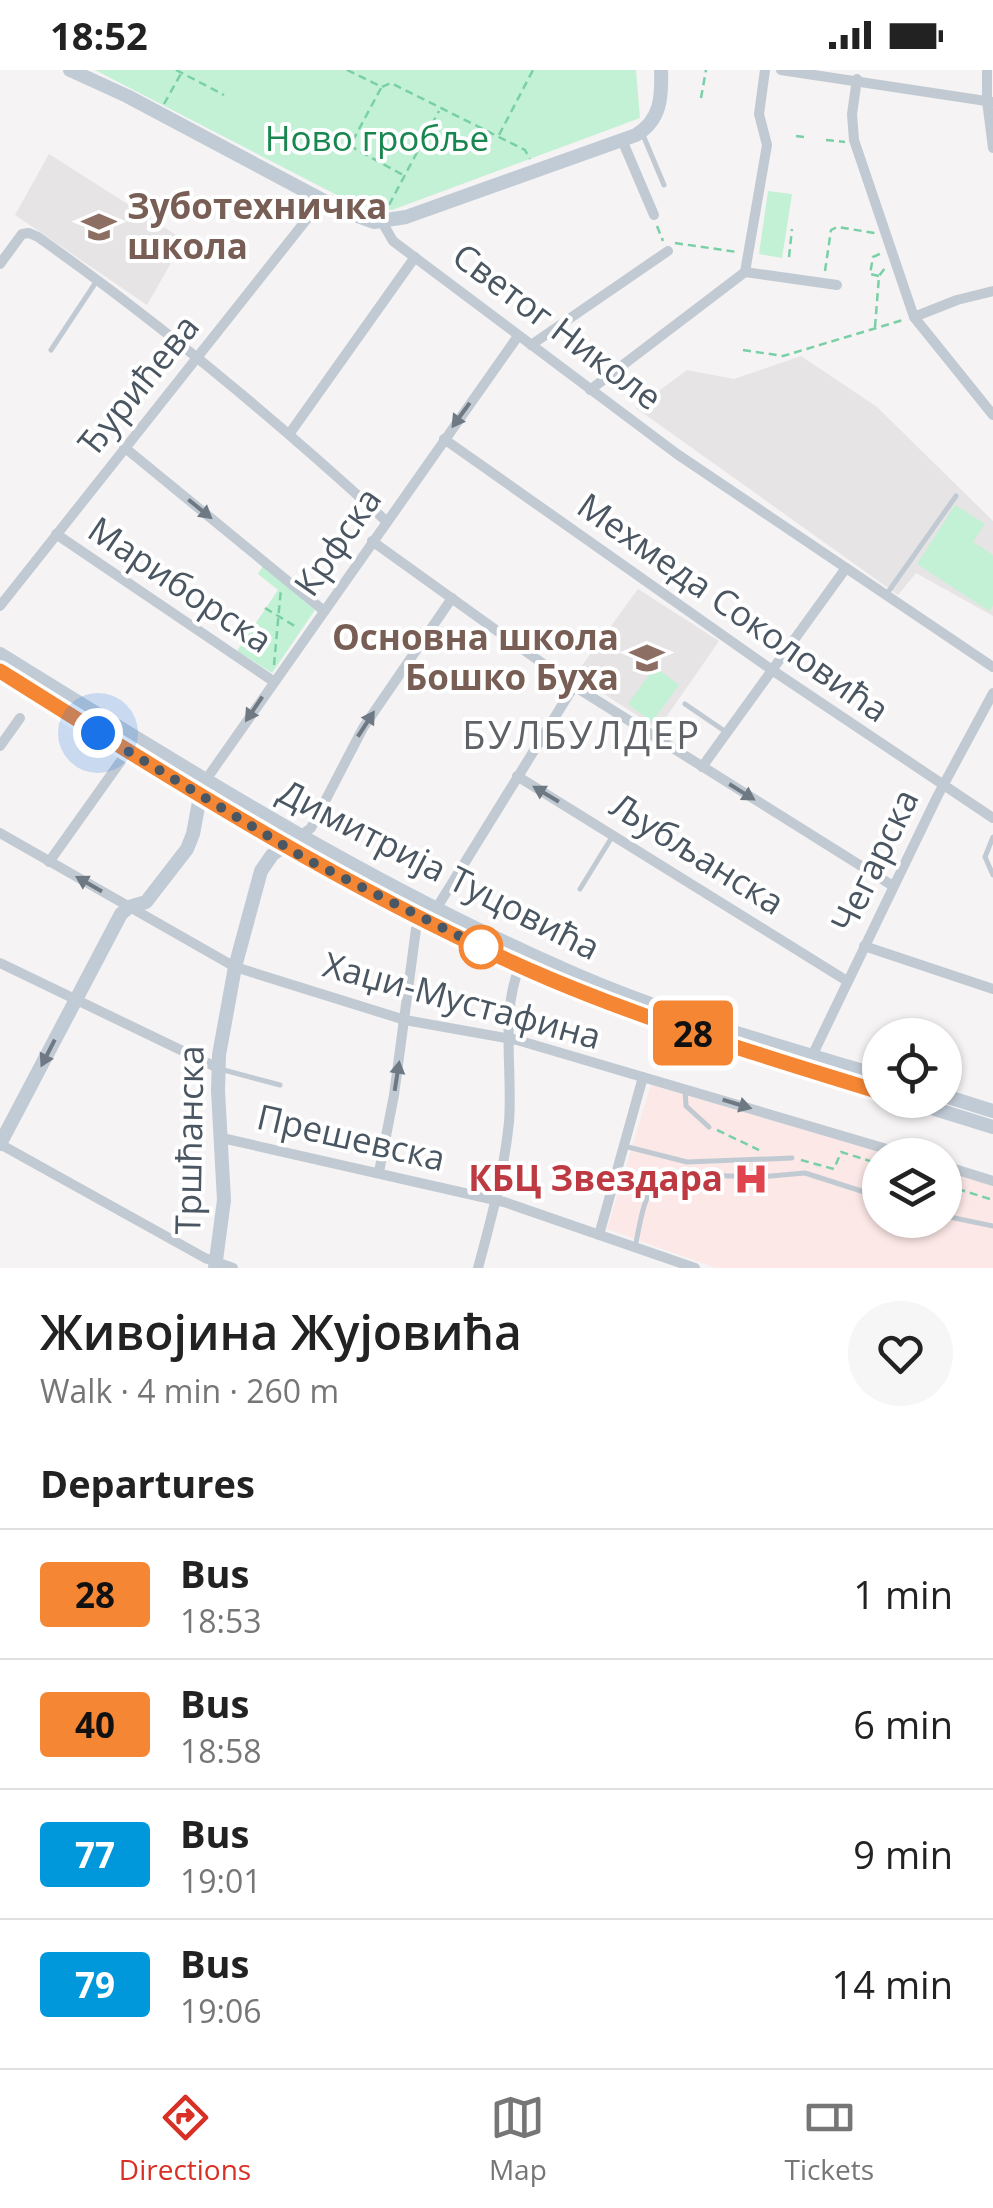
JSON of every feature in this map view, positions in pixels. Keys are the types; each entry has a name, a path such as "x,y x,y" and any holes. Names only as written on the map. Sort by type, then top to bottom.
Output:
{"main road":[{"name":"Светог Николе","path":"70,70 364,220 386,216"},
{"path":"386,216 456,200 641,132 657,113 661,70"},
{"name":"Димитрија Туцовића","path":"0,654 283,846 421,918 520,966 676,1027 862,1086"},
{"name":"Димитрија Туцовића","path":"0,671 128,751 436,908 623,994 862,1071"},
{"path":"0,1144 119,917 129,907 143,905 150,898 187,849 202,788"},
{"path":"283,846 299,836"},
{"name":"Тршћанска","path":"216,1266 224,1210 218,1068 234,967 262,868 283,846"},
{"path":"962,1101 993,1111"},
{"path":"962,1117 993,1127"}],"street":[{"path":"590,390 745,272 767,145 760,114 765,70"},
{"path":"781,70 857,79 874,76 990,102"},
{"path":"987,70 993,148"},
{"path":"857,79 852,114 854,140 887,256 910,318 993,415"},
{"path":"622,140 654,215"},
{"name":"Ђурићева","path":"0,606 322,200"},
{"name":"Светог Николе","path":"386,216 393,241 676,454 993,667"},
{"path":"0,264 18,237 26,232 38,237 199,356 386,521"},
{"path":"531,345 668,251"},
{"path":"290,433 415,257"},
{"path":"745,272 837,285"},
{"path":"910,318 993,291"},
{"name":"Крфска","path":"202,788 273,681 518,336"},
{"name":"Мехмеда Соколовића","path":"444,439 772,670 993,818"},
{"path":"124,447 323,610"},
{"name":"Мариборска","path":"56,534 273,681"},
{"path":"372,541 574,686 893,886"},
{"path":"702,767 846,568"},
{"path":"299,836 311,828 363,728 452,598"},
{"path":"436,908 574,686"},
{"name":"Чегарска","path":"812,1056 942,786 993,693"},
{"path":"0,746 20,718"},
{"path":"49,862 128,751"},
{"name":"Љубљанска","path":"517,776 847,980"},
{"name":"Хаџи-Мустафина","path":"0,833 234,967 405,1020 508,1038 862,1142"},
{"path":"380,1172 415,936 421,918"},
{"path":"864,946 993,989"},
{"path":"0,963 218,1068"},
{"path":"478,1268 497,1201 509,1111 508,1038 520,966"},
{"path":"598,1234 643,1077"},
{"name":"Прешевска","path":"222,1138 497,1201 695,1268"},
{"path":"0,1144 216,1266 233,1268"},
{"path":"962,1171 993,1180"}],"lane":[{"path":"641,132 664,185"},
{"path":"51,350 98,280"},
{"path":"886,595 956,496"},
{"path":"685,704 726,732"},
{"path":"580,890 614,835"},
{"path":"993,837 986,857 993,875"},
{"path":"218,1068 280,1085"},
{"path":"686,1089 686,1106 710,1126"},
{"path":"624,1146 688,1162 792,1158"},
{"path":"635,1247 651,1186 670,1174 805,1174 862,1191"},
{"path":"962,1220 993,1226"}],"path":[{"path":"347,70 382,86 391,83 525,150 532,164"},
{"path":"498,137 533,70"},
{"path":"701,98 706,70"},
{"path":"160,113 180,71 224,95"},
{"path":"382,86 350,146 404,176"},
{"path":"386,216 440,109"},
{"path":"796,136 805,137"},
{"path":"826,140 850,143"},
{"path":"654,215 663,241 748,254"},
{"path":"825,272 831,230 836,227 876,233"},
{"path":"789,257 792,229"},
{"path":"874,329 879,276 887,256 872,257 870,274 879,276"},
{"path":"743,350 784,356 910,318"},
{"path":"273,681 282,576"},
{"path":"265,608 302,631"},
{"path":"962,1190 993,1200"}],"shaded area":[{"name":"Зуботехничка школа","path":"49,154 184,240 147,305 15,215"},
{"path":"801,356 877,407 993,521 993,616 916,573 898,595 636,408 687,370 734,379"},
{"name":"Основна школа Бошко Буха","path":"638,589 719,641 658,729 575,675"},
{"name":"КБЦ Звездара","path":"651,1085 862,1147 862,1238 962,1238 962,1176 993,1186 993,1268 716,1268 607,1229"}],"green space":[{"name":"Ново гробље","path":"95,70 636,70 640,118 392,210 360,207"},
{"path":"768,191 792,194 782,258 759,254"},
{"path":"955,505 985,524 973,542 993,555 993,606 989,611 917,564"},
{"path":"264,564 315,610 272,673 237,651 278,590 258,574"},
{"path":"655,667 679,685 652,722 628,704"}],"bus line":[{"name":"28","path":"0,671 283,846 520,966 615,1005 862,1086"}],"place":[{"name":"Зуботехничка школа","path":"99,227"},
{"name":"Основна школа Бошко Буха","path":"647,658"},
{"name":"КБЦ Звездара","path":"751,1179"}],"district":[{"name":"БУЛБУЛДЕР","path":"582,736"}],"route":[{"path":"98,733 306,859 487,950 481,947"}]}
